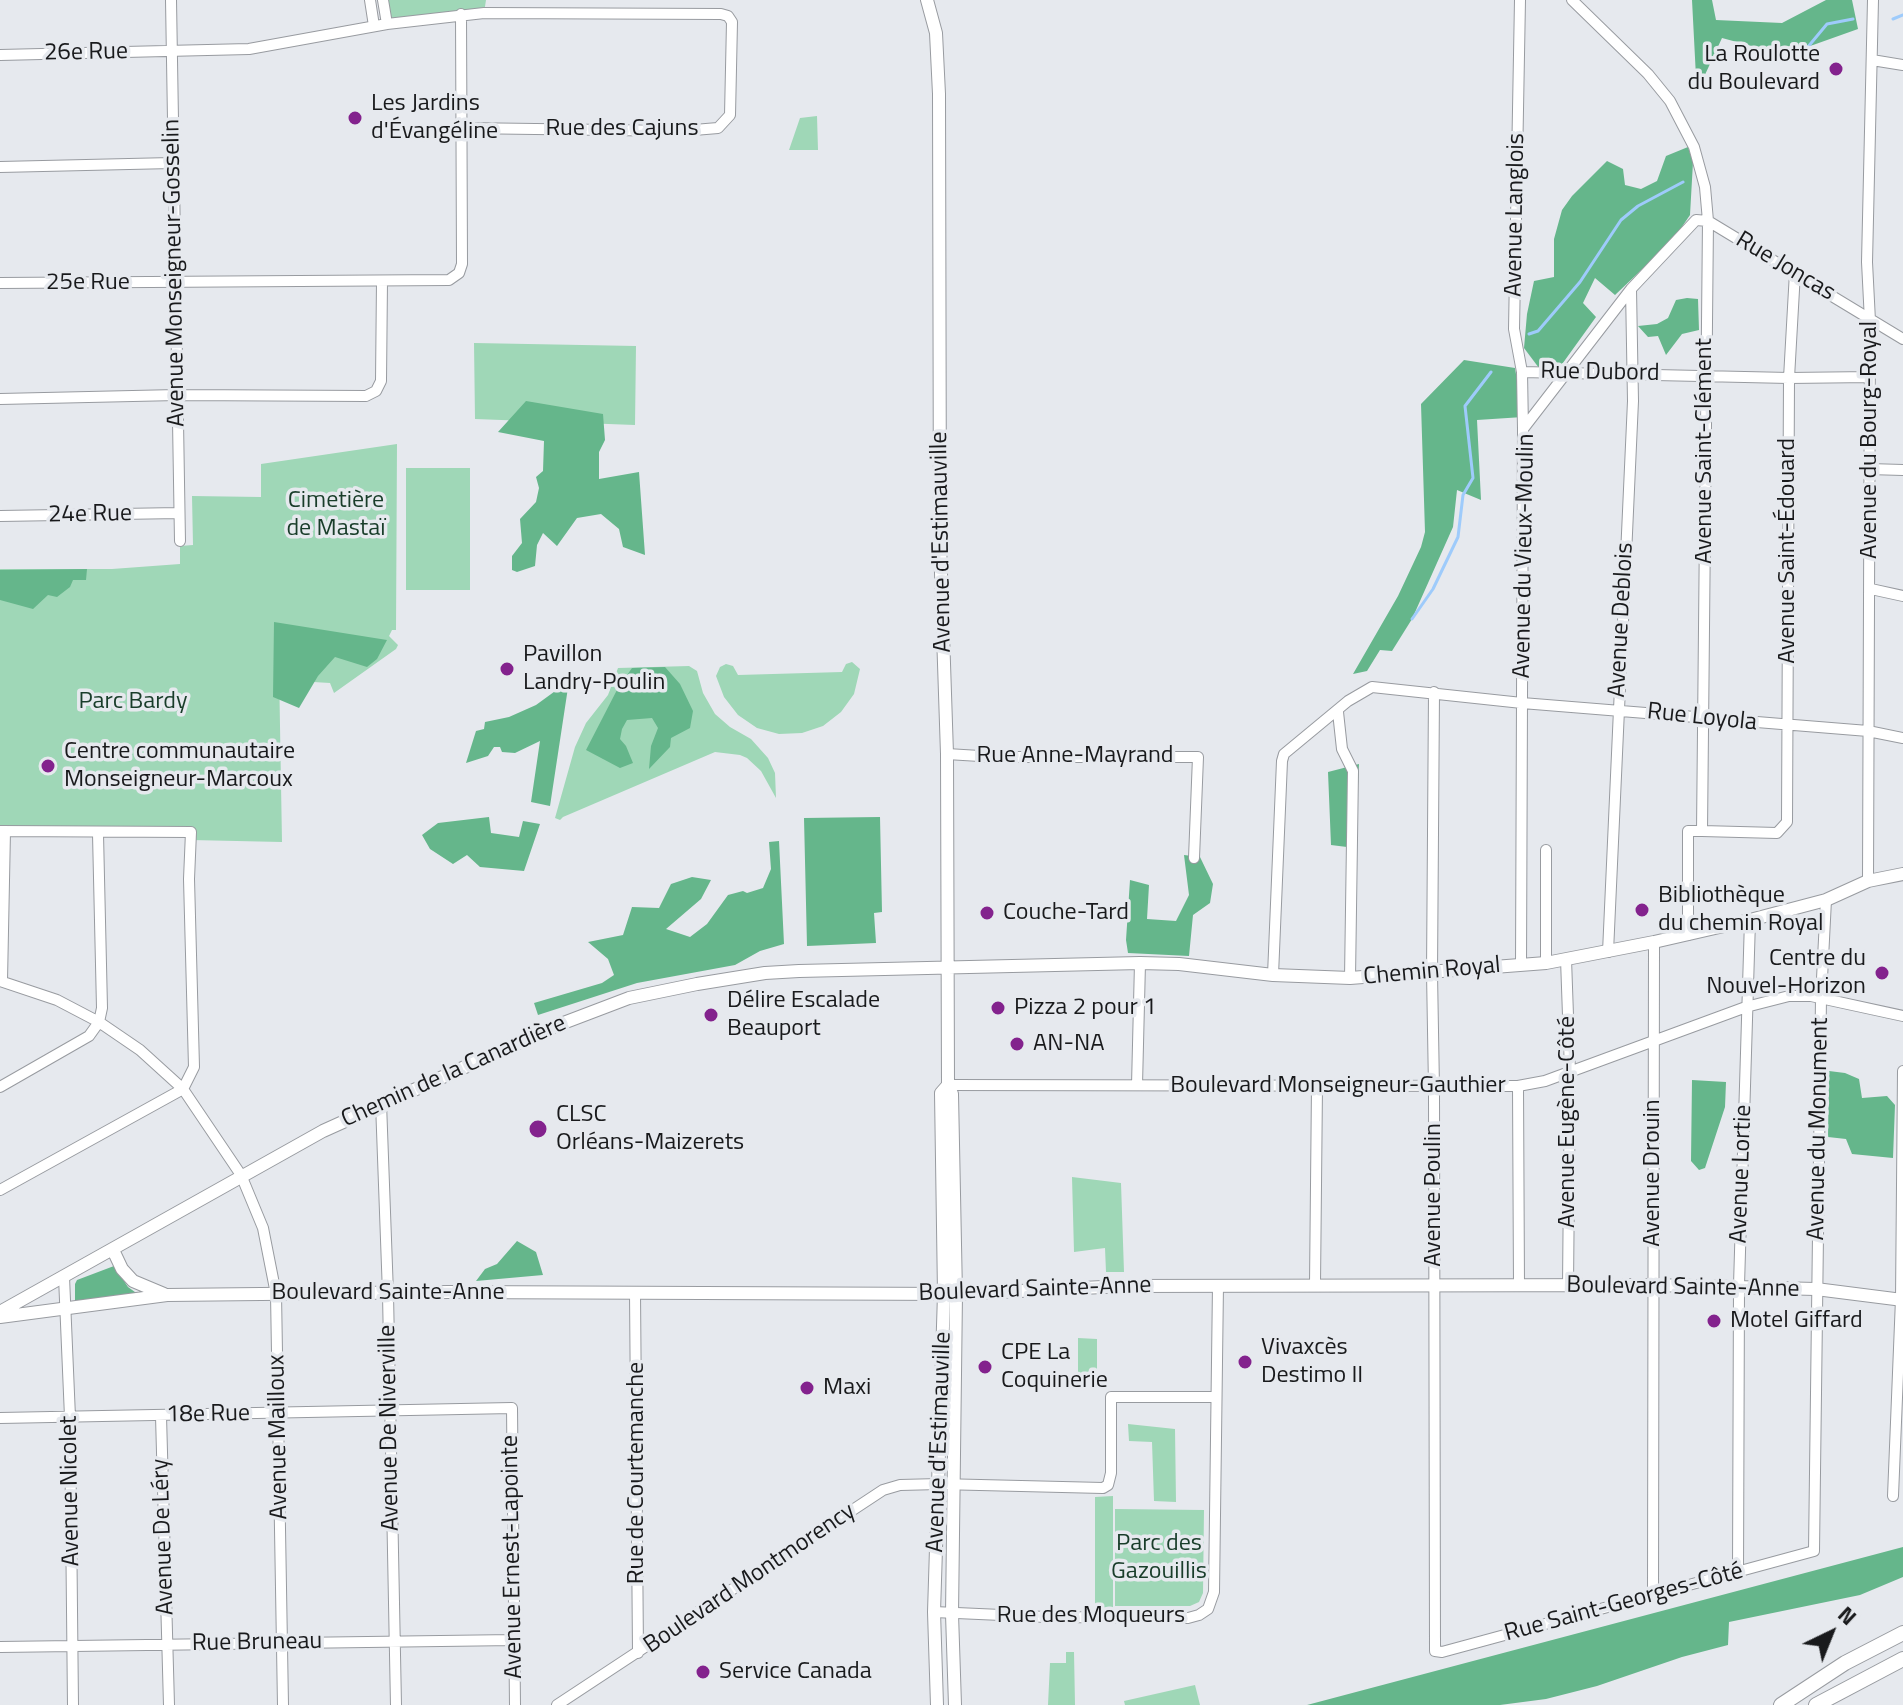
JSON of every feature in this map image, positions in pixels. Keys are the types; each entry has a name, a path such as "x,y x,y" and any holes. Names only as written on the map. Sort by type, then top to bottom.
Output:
{"highway":[{"path":"1781,1705 1845,1663 1903,1633"},
{"path":"1816,1705 1903,1659"}],"main road":[{"name":"Avenue d'Estimauville","path":"927,0 936,33 939,94 940,543 950,968 948,1085 941,1093 950,1294 945,1484 934,1612 937,1705"},
{"name":"Chemin Royal","path":"950,968 1140,963 1179,964 1273,975 1350,978 1546,963 1750,920 1826,900 1868,881 1903,874"},
{"name":"Chemin de la Canardière","path":"0,1315 241,1175 381,1103 569,1020 629,998 765,973 950,968"},
{"name":"Boulevard Sainte-Anne","path":"113,1250 122,1269 133,1281 167,1295"},
{"name":"Boulevard Sainte-Anne","path":"0,1315 67,1310 167,1295 950,1294 1124,1286 1315,1284 1739,1285 1816,1289 1902,1300"},
{"name":"Avenue d'Estimauville","path":"945,1484 955,1705"}],"street":[{"path":"370,0 374,26"},
{"path":"383,0 387,24"},
{"name":"Avenue Langlois","path":"1520,0 1514,329 1522,372 1523,429"},
{"name":"Avenue Saint-Clément","path":"1572,0 1648,74 1684,123 1701,168 1708,221 1702,831 1688,831 1688,935"},
{"name":"Avenue du Bourg-Royal","path":"1868,881 1871,589 1867,262 1873,0"},
{"name":"Avenue Monseigneur-Gosselin","path":"172,1 180,541"},
{"path":"461,14 462,128"},
{"name":"26e Rue","path":"0,55 249,49 461,14 721,14 728,16 732,22"},
{"name":"Rue des Cajuns","path":"462,128 682,131 718,128 730,115 732,22"},
{"path":"1872,60 1903,65"},
{"name":"25e Rue","path":"0,283 449,280 459,273 462,264 462,128"},
{"path":"0,167 172,163"},
{"name":"Avenue du Vieux-Moulin","path":"1521,964 1523,429 1631,289 1696,220 1708,221"},
{"name":"Rue Joncas","path":"1708,221 1903,339"},
{"name":"Avenue Saint-Édouard","path":"1702,831 1777,833 1787,822 1789,378 1795,272"},
{"path":"0,399 177,395 366,396 376,391 381,381 382,281"},
{"name":"Avenue Deblois","path":"1608,952 1632,374 1631,289"},
{"name":"Rue Dubord","path":"1522,372 1870,377"},
{"path":"1869,469 1903,470"},
{"name":"24e Rue","path":"0,516 179,513"},
{"path":"1871,589 1903,596"},
{"name":"Rue Loyola","path":"1273,975 1284,754 1355,696 1372,687 1788,727 1868,731 1903,738"},
{"name":"Avenue Poulin","path":"1434,692 1435,1651"},
{"path":"1338,712 1342,749 1353,771 1350,978"},
{"name":"Rue Anne-Mayrand","path":"947,754 1019,758 1198,757 1194,858"},
{"path":"0,1190 183,1089 194,1067 189,879 191,832 98,834 3,831 1,981"},
{"path":"0,1087 89,1036 99,1022 102,1008 98,834"},
{"path":"1546,850 1546,963"},
{"name":"Avenue du Monument","path":"1814,1551 1821,998 1826,900"},
{"name":"Avenue Lortie","path":"1738,1572 1739,1285 1750,920"},
{"name":"Avenue Drouin","path":"1653,1597 1654,942"},
{"name":"Avenue Eugène-Côté","path":"1566,959 1570,1072 1568,1286"},
{"path":"1137,1085 1140,963"},
{"name":"Avenue Mailloux","path":"1,981 57,1000 99,1022 140,1050 183,1089 241,1175 263,1228 276,1294 283,1705"},
{"name":"Boulevard Monseigneur-Gauthier","path":"948,1085 1518,1086 1545,1081 1746,1007 1789,996 1821,998 1903,1016"},
{"path":"1893,1496 1902,1300 1903,1071"},
{"path":"1315,1284 1317,1086"},
{"path":"1518,1086 1519,1286"},
{"name":"Avenue De Niverville","path":"381,1103 396,1705"},
{"name":"Avenue Nicolet","path":"64,1277 70,1417 73,1705"},
{"name":"Rue des Moqueurs","path":"934,1612 1173,1618 1192,1617 1205,1611 1212,1603 1218,1285"},
{"name":"Rue de Courtemanche","path":"635,1293 638,1653"},
{"name":"Boulevard Montmorency","path":"557,1705 883,1490 900,1485 945,1484 1103,1488 1109,1482 1111,1473 1111,1397 1216,1397"},
{"name":"18e Rue","path":"0,1418 512,1408"},
{"name":"Avenue Ernest-Lapointe","path":"512,1408 515,1705"},
{"name":"Avenue De Léry","path":"161,1416 169,1705"},
{"name":"Rue Saint-Georges-Côté","path":"1435,1651 1442,1652 1653,1597 1814,1551"},
{"name":"Rue Bruneau","path":"0,1647 514,1640"}],"green space":[{"path":"383,0 486,0 484,13 387,24"},
{"path":"1692,0 1712,0 1716,20 1782,23 1826,0 1852,0 1858,29 1785,55 1722,38 1703,79 1696,77"},
{"path":"817,116 818,150 789,150 800,118"},
{"path":"1688,147 1693,162 1690,215 1673,240 1615,295 1595,278 1583,303 1596,317 1560,367 1542,372 1524,348 1527,314 1534,281 1554,277 1554,239 1562,210 1607,161 1623,169 1625,185 1641,189 1657,181 1666,156"},
{"path":"1698,299 1699,330 1682,334 1666,355 1658,336 1648,337 1638,326 1657,324 1668,318 1676,300"},
{"path":"474,343 636,346 635,425 475,419"},
{"path":"1464,360 1515,368 1523,417 1477,420 1481,500 1457,490 1453,527 1412,619 1392,651 1380,650 1367,671 1353,674 1398,596 1425,532 1421,404"},
{"path":"526,401 603,414 605,440 599,452 599,479 639,472 645,555 623,547 619,529 601,514 577,518 557,546 543,533 537,545 535,566 517,572 512,570 512,556 522,543 520,519 536,502 539,488 536,477 543,471 544,441 498,432"},
{"name":"Parc Bardy","path":"397,444 396,630 392,630 389,636 398,645 334,693 330,683 280,680 279,668 282,842 191,840 191,833 0,831 0,569 112,569 180,564 180,546 193,545 192,496 261,497 261,464"},
{"path":"406,468 470,468 470,590 406,590"},
{"path":"87,569 86,580 73,580 70,587 57,597 48,595 33,609 0,600 0,570"},
{"path":"274,622 387,640 377,659 367,667 335,657 318,676 299,708 273,697"},
{"path":"852,662 860,669 854,694 841,712 823,726 802,733 779,734 757,728 738,715 724,697 716,676 720,667 726,664 733,666 738,675 842,672 846,664"},
{"path":"689,666 697,671 703,693 715,714 751,739 768,758 775,773 776,798 761,771 747,758 715,752 560,820 555,818 575,747 586,723 608,695 618,668"},
{"path":"665,667 680,684 693,711 690,728 671,738 670,747 649,769 651,746 658,728 652,718 627,720 622,729 620,739 633,763 620,768 586,750 618,688 632,668"},
{"path":"569,681 550,806 531,802 540,741 515,753 502,752 500,747 494,747 488,756 466,763 476,731 484,729 485,722 509,717 536,705"},
{"path":"1359,764 1355,848 1331,845 1328,772"},
{"path":"489,817 491,833 519,837 523,821 540,824 524,871 480,867 467,855 453,864 430,849 422,835 438,823"},
{"path":"880,817 882,912 874,913 876,943 807,946 804,818"},
{"path":"779,841 784,944 760,951 735,965 637,983 538,1015 534,1003 602,983 614,975 608,959 588,942 623,935 632,907 659,908 671,884 692,877 711,880 701,899 666,929 690,937 707,924 728,895 763,888 771,869 769,842"},
{"path":"1184,855 1200,857 1213,884 1210,903 1193,915 1189,956 1128,953 1130,880 1149,885 1147,919 1176,921 1189,895"},
{"path":"1829,1071 1859,1079 1862,1098 1887,1096 1895,1105 1893,1158 1852,1154 1846,1139 1828,1137"},
{"path":"1692,1080 1726,1082 1725,1107 1705,1168 1699,1170 1691,1161"},
{"path":"1072,1177 1121,1183 1124,1272 1106,1272 1105,1248 1074,1252"},
{"path":"517,1241 536,1252 543,1275 476,1281 485,1269 497,1264"},
{"path":"114,1266 128,1287 139,1295 79,1304 75,1300 77,1280"},
{"path":"1078,1338 1097,1339 1097,1377 1078,1377"},
{"path":"1128,1424 1175,1429 1176,1502 1154,1501 1152,1442 1129,1441"},
{"path":"1113,1496 1113,1608 1095,1607 1095,1497"},
{"name":"Parc des Gazouillis","path":"1115,1509 1204,1510 1203,1593 1199,1602 1190,1606 1115,1606"},
{"path":"1903,1547 1903,1577 1860,1595 1729,1622 1728,1645 1597,1686 1546,1699 1500,1705 1307,1705"},
{"path":"1066,1652 1074,1652 1075,1705 1048,1705 1050,1663 1066,1663"},
{"path":"1195,1685 1200,1705 1125,1705 1124,1701"}],"waterway":[{"path":"1893,19 1903,15"},
{"path":"1807,48 1827,24 1853,19"},
{"path":"1529,334 1538,331 1580,282 1621,220 1638,206 1683,182"},
{"path":"1412,619 1433,589 1458,537 1463,495 1473,478 1465,406 1491,372"}],"place":[{"name":"La Roulotte du Boulevard","path":"1836,69"},
{"name":"Les Jardins d'Évangéline","path":"355,118"},
{"name":"Pavillon Landry-Poulin","path":"507,669"},
{"name":"Centre communautaire Monseigneur-Marcoux","path":"48,766"},
{"name":"Bibliothèque du chemin Royal","path":"1642,910"},
{"name":"Couche-Tard","path":"987,913"},
{"name":"Centre du Nouvel-Horizon","path":"1882,973"},
{"name":"Pizza 2 pour 1","path":"998,1008"},
{"name":"Délire Escalade Beauport","path":"711,1015"},
{"name":"AN-NA","path":"1017,1044"},
{"name":"CLSC Orléans-Maizerets","path":"538,1129"},
{"name":"Motel Giffard","path":"1714,1321"},
{"name":"Vivaxcès Destimo II","path":"1245,1362"},
{"name":"CPE La Coquinerie","path":"985,1367"},
{"name":"Maxi","path":"807,1388"},
{"name":"Service Canada","path":"703,1672"}],"park label":[{"name":"Cimetière de Mastaï","path":"336,515"}]}
